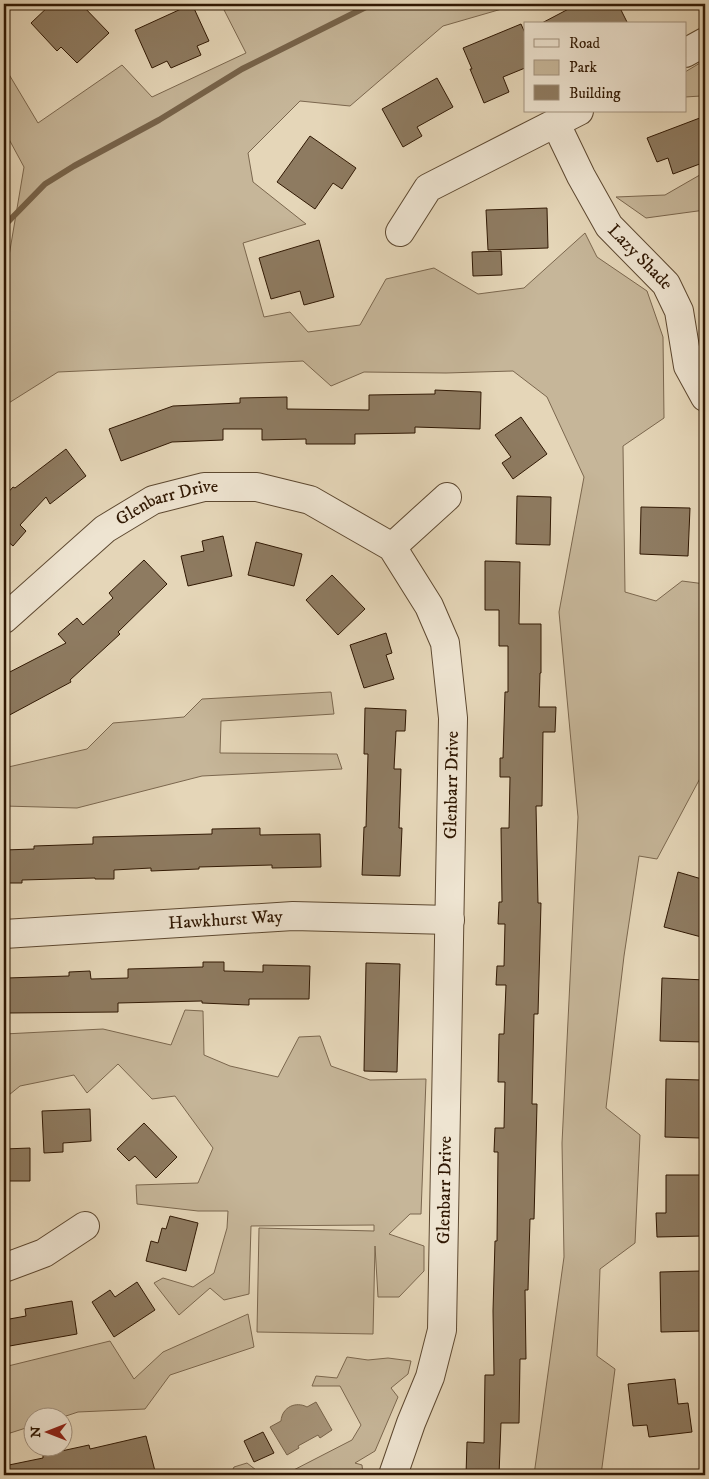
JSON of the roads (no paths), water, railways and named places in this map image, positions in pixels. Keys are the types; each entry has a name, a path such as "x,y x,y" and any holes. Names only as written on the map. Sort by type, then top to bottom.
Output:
{"street":[{"path":"686,52 705,42"},
{"path":"400,232 428,188 567,118"},
{"name":"Lazy Shade","path":"567,118 581,176 609,226 666,284 680,311 688,366 705,397"},
{"name":"Glenbarr Drive","path":"4,619 105,529 153,500 204,487 257,487 310,500 392,547 429,606 445,643 453,718 442,1330 430,1377 393,1475"},
{"path":"392,547 447,497"},
{"name":"Hawkhurst Way","path":"4,934 293,916 450,920"},
{"path":"4,1268 44,1253 85,1226"}],"waterway":[{"path":"4,226 45,184 74,166 159,120 242,69 372,4"}]}
